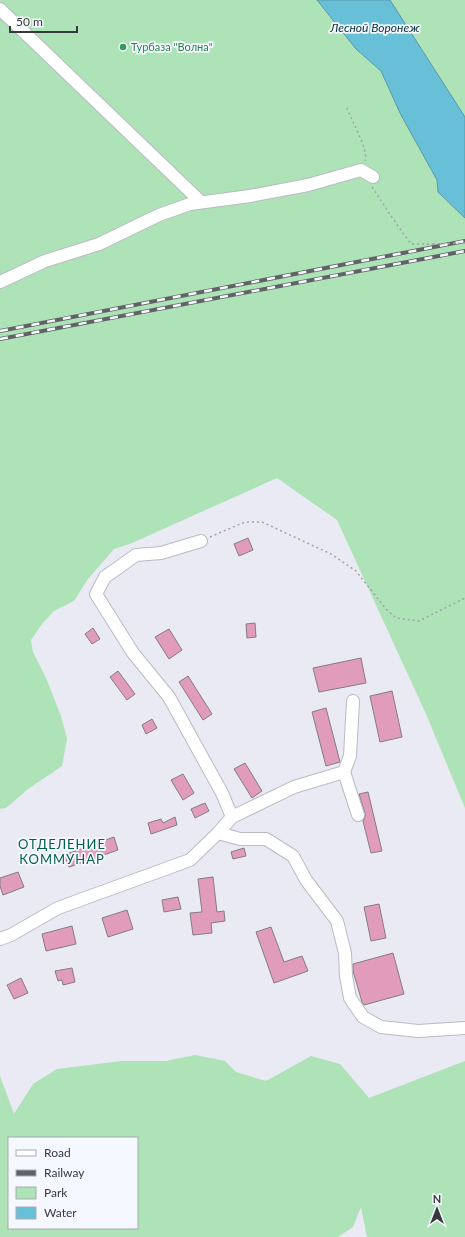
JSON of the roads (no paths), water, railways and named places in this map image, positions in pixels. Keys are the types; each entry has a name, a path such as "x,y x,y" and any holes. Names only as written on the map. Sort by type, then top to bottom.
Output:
{"street":[{"path":"0,9 201,202"},
{"path":"0,282 44,261 99,244 159,215 190,204 250,196 308,185 361,170 373,177"},
{"path":"202,541 161,553 136,555 105,577 96,594 133,653 169,697 222,793 232,817"},
{"path":"353,701 350,756 344,772 358,815"},
{"path":"0,939 58,908 120,884 190,860 232,817 294,787 344,772"},
{"path":"218,833 240,839 266,839 293,856 306,880 337,920 345,953 346,976 350,998 363,1017 381,1027 418,1031 465,1028"}],"water":[{"name":"Лесной Воронеж","path":"317,0 390,0 465,117 465,218 438,192 437,180 401,115 381,71 356,49"}],"railway":[{"path":"0,331 465,241"},
{"path":"0,339 465,251"}],"place":[{"name":"Турбаза \"Волна\"","path":"123,47"}],"district":[{"name":"ОТДЕЛЕНИЕ КОММУНАР","path":"62,852"}]}
